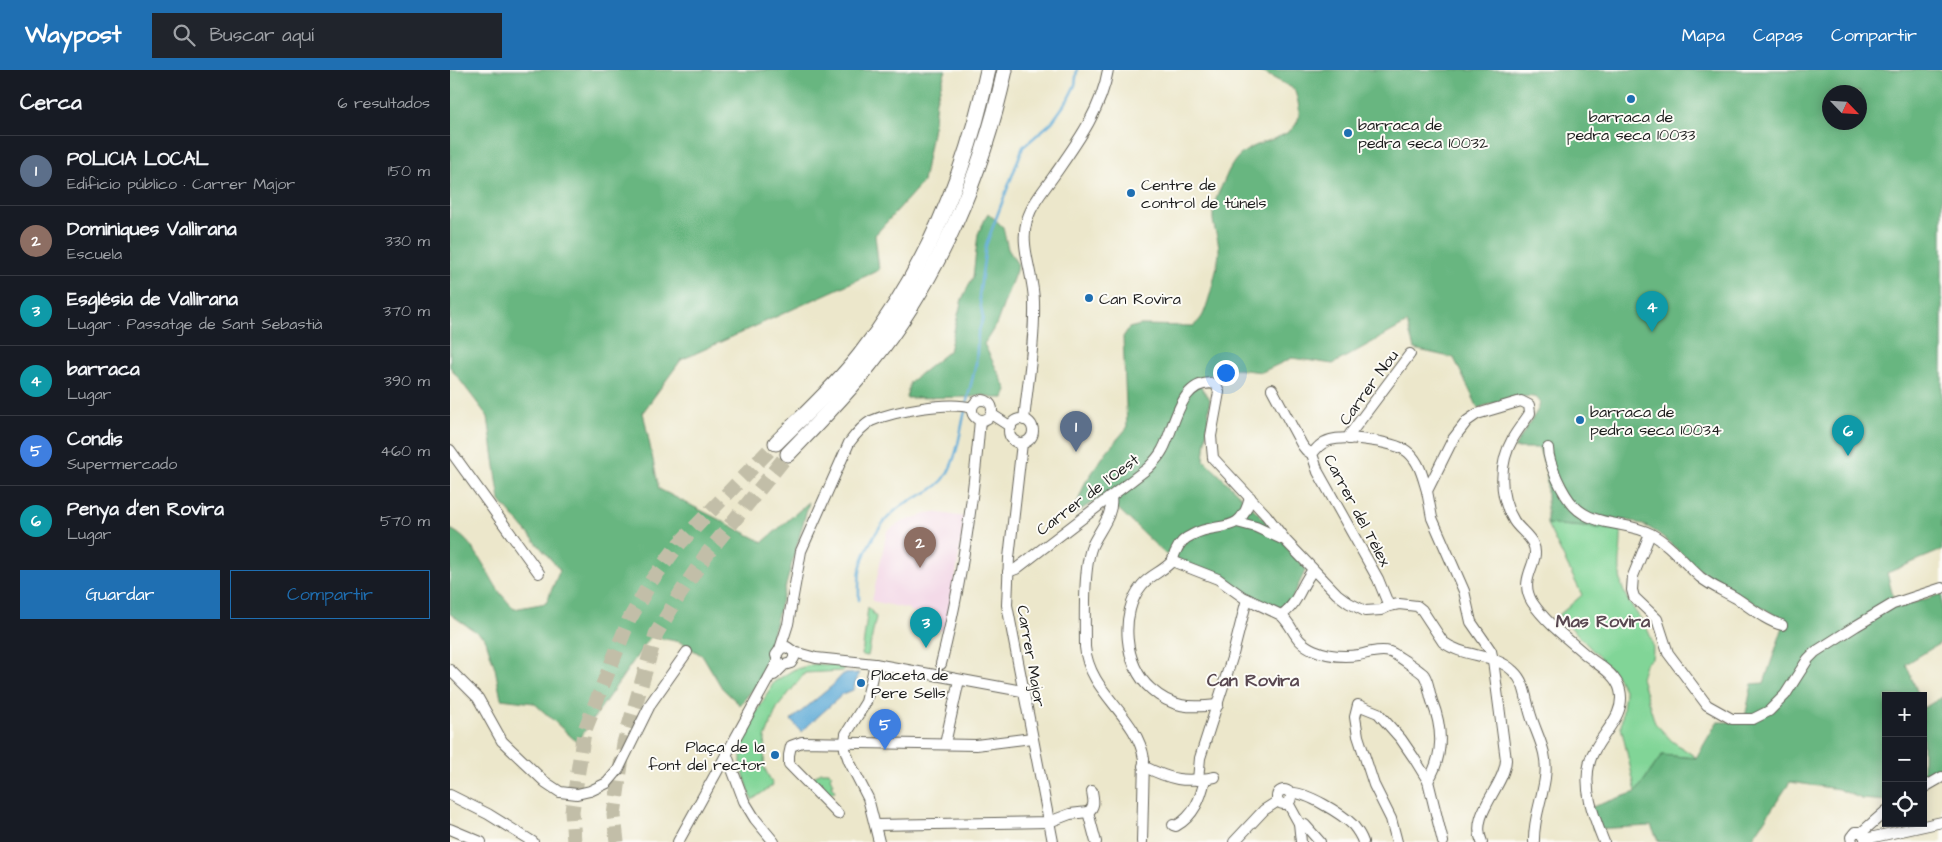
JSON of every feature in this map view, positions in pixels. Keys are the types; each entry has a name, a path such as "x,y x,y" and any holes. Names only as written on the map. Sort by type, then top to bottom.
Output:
{"highway":[{"path":"776,443 859,356 895,304 918,266 959,175 980,109 988,70"},
{"path":"788,454 836,405 871,364 908,312 931,273 975,176 995,116 1005,70"}],"street":[{"path":"1024,420 1034,311 1033,285 1025,241 1027,221 1036,201 1087,126 1099,103 1108,70"},
{"name":"Carrer Nou","path":"1349,438 1350,434 1410,354"},
{"name":"Carrer de l'Oest","path":"1008,572 1016,569 1148,468 1158,458 1164,447 1180,406 1191,391 1204,383 1216,384 1219,392 1211,436 1213,458 1250,497"},
{"path":"1272,389 1302,445 1312,454"},
{"path":"984,401 991,408 991,414 987,419 980,420 974,417 972,408 975,403 984,401"},
{"path":"1482,842 1479,834 1479,823 1502,776 1506,760 1492,651 1471,622 1464,591 1432,518 1427,491 1453,439 1467,421 1477,414 1518,402 1525,402 1529,405 1530,412 1508,449 1502,480 1503,494 1511,516 1534,546 1536,553 1526,586 1540,612 1563,635 1604,668 1616,680 1620,690 1621,697 1618,713 1594,751 1588,771 1588,795 1604,842"},
{"path":"678,842 766,682 787,656 788,624 801,551 849,443 870,422 909,411 947,405 961,405 972,408"},
{"path":"991,414 1011,426"},
{"path":"940,670 953,616 969,531 980,420"},
{"path":"1024,420 1032,426 1033,433 1029,440 1022,443 1012,439 1010,435 1011,426 1016,421 1024,420"},
{"name":"Carrer del Télex","path":"1389,606 1378,579 1318,472 1312,454 1325,442 1335,439 1349,438 1398,446 1407,450 1415,459 1427,491"},
{"name":"Carrer Major","path":"1022,443 1009,558 1006,605 1052,842"},
{"path":"1548,448 1548,456 1552,468 1567,498 1581,513 1636,528 1650,534 1663,542 1712,586 1782,625"},
{"path":"450,450 539,572"},
{"path":"1111,497 1110,511 1093,543 1088,560 1085,653 1094,678 1138,739 1142,749 1142,842"},
{"path":"1237,522 1248,505 1250,497"},
{"path":"1250,497 1313,570 1337,594 1357,608 1364,611 1409,604 1416,606 1422,610 1447,646 1461,652 1493,660 1513,670 1520,679 1528,696 1529,708 1543,743 1545,778 1538,809 1534,842"},
{"path":"1218,704 1180,706 1166,701 1141,680 1131,658 1128,635 1135,596 1149,578 1172,560 1176,550 1184,540 1193,534 1237,522 1263,530 1286,541"},
{"path":"1650,534 1633,576 1632,590 1634,597 1657,620 1668,653 1707,705 1732,719 1753,719 1769,710 1785,696 1803,666 1815,652 1856,626 1893,604 1942,588"},
{"path":"1009,558 1024,561"},
{"path":"1172,560 1218,579 1246,599 1281,615 1286,619 1296,637 1316,651 1349,656 1387,651 1395,654 1422,672 1434,704 1440,735 1439,758 1428,781"},
{"path":"1281,615 1292,606 1313,570"},
{"path":"1173,825 1176,826 1190,815 1199,802 1206,779 1200,758 1232,658 1246,599"},
{"path":"450,670 478,698 502,742 545,782 560,792 577,794 590,791 606,782 618,770 651,703 687,652"},
{"path":"787,656 940,670 960,680 1022,691"},
{"path":"875,664 866,702 846,734 845,749 868,798 879,842"},
{"path":"945,744 960,680"},
{"path":"1396,842 1391,820 1374,785 1360,744 1355,717 1358,705 1378,713 1401,739 1428,781 1443,842"},
{"path":"838,814 789,764 791,746 802,742 976,745 1032,738"},
{"path":"726,753 744,801 755,819 774,842"},
{"path":"1143,766 1189,781 1206,779"},
{"path":"1927,785 1942,776"},
{"path":"1092,791 1094,803 1088,812 1096,842"},
{"path":"1234,842 1264,810 1299,793 1346,819 1354,826 1364,842"},
{"path":"450,795 488,814 518,838 533,842"},
{"path":"1285,799 1299,823 1301,842"},
{"path":"875,824 1048,822 1070,814 1088,812"},
{"path":"1863,838 1882,816"},
{"path":"1863,838 1942,822"},
{"path":"1299,823 1305,825 1320,842"},
{"path":"450,829 481,842"},
{"path":"1852,842 1851,837 1857,831 1863,838"}],"shaded area":[{"path":"933,512 965,517 947,631 924,626 922,632 911,630 915,612 872,601 887,531 902,522"}],"green space":[{"path":"450,70 946,70 936,100 923,182 875,235 879,270 681,360 643,412 659,489 763,542 809,502 759,682 740,705 722,688 703,656 680,642 651,636 577,742 534,703 501,699 495,668 485,638 450,614 450,529 459,534 473,549 501,594 514,609 546,603 560,570 500,501 488,417 450,367"},
{"path":"1252,70 1942,70 1942,550 1887,573 1896,608 1942,594 1942,642 1906,664 1917,692 1882,692 1882,801 1862,799 1838,789 1790,782 1750,842 1659,842 1651,826 1593,829 1592,807 1636,792 1662,755 1696,758 1717,722 1744,722 1752,684 1764,683 1785,621 1708,576 1659,534 1636,522 1623,520 1621,530 1547,524 1547,472 1539,448 1514,448 1537,411 1539,402 1536,398 1517,398 1478,408 1454,358 1414,349 1407,323 1333,364 1292,358 1262,372 1227,368 1196,381 1210,399 1204,460 1259,514 1306,569 1290,603 1275,610 1221,579 1164,553 1104,495 1073,515 1085,483 1107,451 1127,428 1123,337 1129,328 1141,325 1193,326 1199,320 1206,306 1217,266 1219,247 1213,220 1213,210 1217,196 1239,156 1250,148 1284,134 1293,128 1298,119 1299,107 1294,89 1264,73"},
{"path":"988,213 1003,227 1008,249 1018,265 996,325 984,344 1007,390 1004,398 992,398 983,395 972,397 906,398 910,382 949,351 962,299 973,277 978,234"},
{"path":"1547,524 1621,530 1620,578 1628,600 1648,631 1653,648 1652,658 1645,664 1641,678 1655,723 1672,741 1697,758 1662,755 1636,792 1621,727 1625,692 1617,676 1559,615 1582,595"},
{"path":"868,607 876,617 868,656 862,655"},
{"path":"814,664 844,665 843,671 805,673 777,708 765,738 764,767 773,785 752,800 741,766 741,739 774,682 793,670"},
{"path":"1942,697 1942,771 1927,780 1927,737 1927,706"},
{"path":"821,772 829,772 832,775 830,777 833,784 831,785 835,791 827,795 813,778"}],"water":[{"path":"859,673 853,690 843,694 801,732 791,720 832,686 843,674"}],"waterway":[{"path":"966,405 976,364 978,334 983,318 979,296 986,245 1023,147 1052,122 1067,101 1075,85 1077,70"},
{"path":"859,600 861,566 873,537 897,509 930,491 943,480 955,456 965,411"}],"tunnel":[{"path":"574,842 572,811 584,732 629,620 652,580 679,544 776,443"},
{"path":"617,842 614,815 624,743 656,634 706,555 788,454"}],"place":[{"name":"barraca de pedra seca 10033","path":"1631,99"},
{"name":"barraca de pedra seca 10032","path":"1348,133"},
{"name":"Centre de control de túnels","path":"1131,193"},
{"name":"Can Rovira","path":"1089,298"},
{"name":"barraca","path":"1652,332"},
{"name":"barraca de pedra seca 10034","path":"1580,420"},
{"name":"POLICIA LOCAL","path":"1076,452"},
{"name":"Penya d'en Rovira","path":"1848,456"},
{"name":"Dominiques Vallirana","path":"920,568"},
{"name":"Església de Vallirana","path":"926,648"},
{"name":"Placeta de Pere Sells","path":"861,683"},
{"name":"Condis","path":"885,750"},
{"name":"Plaça de la font del rector","path":"775,755"}],"district":[{"name":"Mas Rovira","path":"1603,621"},
{"name":"Can Rovira","path":"1253,680"}]}
